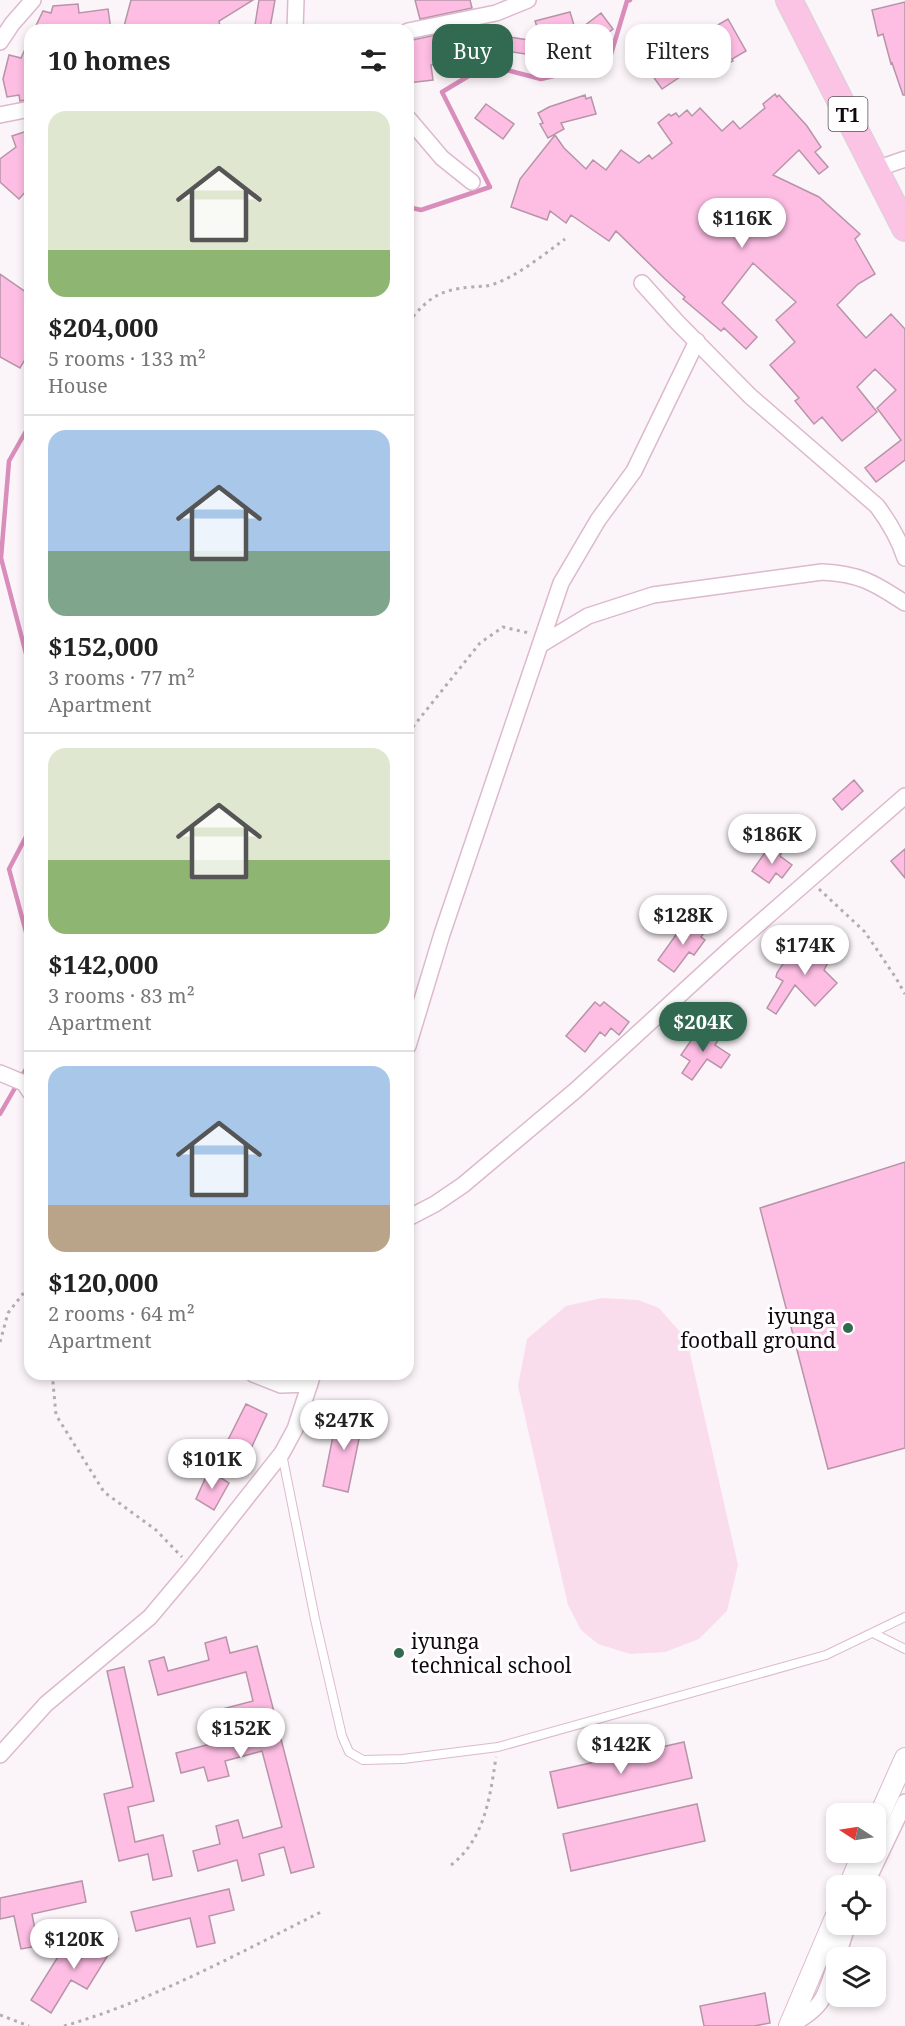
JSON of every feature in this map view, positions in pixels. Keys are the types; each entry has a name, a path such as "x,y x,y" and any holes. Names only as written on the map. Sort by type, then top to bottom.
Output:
{"highway":[{"name":"T1","path":"789,0 905,228"}],"street":[{"path":"0,42 33,0"},
{"path":"295,24 296,0"},
{"path":"414,30 496,14 528,0"},
{"path":"0,116 24,110"},
{"path":"414,125 442,158 472,182"},
{"path":"876,169 905,159"},
{"path":"642,283 750,396 877,506 892,529 905,558"},
{"path":"414,1026 442,934 561,583 598,520 634,471 697,341"},
{"path":"541,641 588,616 636,599 822,572 846,573 871,581 905,603"},
{"path":"414,1215 463,1185 501,1154 576,1090 809,879 905,796"},
{"path":"1,1073 24,1086"},
{"path":"268,1380 281,1385 307,1380"},
{"path":"0,1755 46,1704 150,1617 192,1567 282,1453 295,1429 312,1380"},
{"path":"885,1803 905,1758"},
{"path":"870,1875 905,1802"},
{"path":"789,2026 828,1935"},
{"path":"789,2026 806,2017 820,2004 826,1988"}],"lane":[{"path":"282,1453 315,1618 342,1736 349,1752 363,1760 403,1759 498,1747 826,1655 905,1617"},
{"path":"873,1633 905,1649"}],"path":[{"path":"414,315 434,295 496,283 565,240"},
{"path":"414,725 466,659 496,629 509,627 541,641"},
{"path":"809,879 865,932 905,994"},
{"path":"0,1342 8,1313 24,1290"},
{"path":"54,1380 56,1415 104,1492 156,1530 192,1567"},
{"path":"451,1865 469,1848 483,1822 492,1787 498,1747"},
{"path":"64,2026 107,2014 162,1991 321,1912"},
{"path":"0,2015 29,2026"}],"shaded area":[{"path":"602,1298 638,1300 659,1308 687,1340 738,1565 727,1611 699,1639 665,1652 630,1654 598,1644 581,1630 568,1605 518,1386 527,1339 566,1306"}],"building":[{"path":"131,0 253,0 219,21 220,24 125,24"},
{"path":"259,0 275,0 271,24 255,24"},
{"path":"415,0 470,0 472,8 420,19"},
{"path":"905,2 905,95 903,95 883,34 878,36 872,10"},
{"path":"78,4 79,13 108,9 110,24 37,24 43,11 51,13 53,6"},
{"path":"570,12 574,24 536,24 535,21"},
{"path":"601,13 609,24 587,24"},
{"path":"728,19 731,24 719,24"},
{"path":"731,24 746,51 732,59 731,62"},
{"path":"432,36 433,80 414,82 414,40"},
{"path":"513,38 525,39 525,54 513,52"},
{"path":"24,51 24,100 20,101 19,95 7,97 3,79 9,55 21,58"},
{"path":"654,78 678,78 662,89"},
{"path":"775,94 777,97 779,95 807,126 821,147 815,152 828,167 819,174 799,150 773,175 819,197 860,234 855,239 875,274 858,284 837,305 866,338 891,314 905,329 905,460 876,482 865,468 901,440 877,408 896,390 875,369 857,387 877,412 842,441 822,417 814,424 795,401 799,398 770,365 795,342 776,320 796,302 753,263 722,303 757,337 746,349 724,328 721,331 683,299 685,297 616,231 609,241 571,215 566,223 550,211 547,220 511,207 520,179 555,135 564,148 586,169 593,160 606,170 621,150 639,163 649,155 652,159 672,143 658,123 669,114 671,116 676,113 679,117 687,110 692,116 700,108 722,131 733,121 740,129 765,108 763,104"},
{"path":"585,95 586,99 591,97 596,114 561,123 564,129 548,138 540,124 543,123 538,113"},
{"path":"486,104 514,124 503,139 475,118"},
{"path":"24,132 24,194 19,199 0,182 0,159 16,147 12,136"},
{"path":"0,274 24,291 24,361 20,368 0,357"},
{"path":"854,780 863,791 842,810 833,799"},
{"path":"771,844 782,852 780,856 792,865 782,878 776,873 769,883 752,871"},
{"path":"905,849 905,878 891,861"},
{"path":"694,921 706,930 701,937 705,940 694,955 689,952 674,972 658,960 683,925 689,929"},
{"path":"830,944 838,953 830,959 824,970 837,983 815,1006 795,985 776,1014 767,1008 783,981 776,977 777,973 795,945 805,951 809,945 820,952"},
{"path":"595,1002 600,1006 604,1002 629,1022 619,1035 611,1028 605,1036 600,1032 585,1052 566,1036"},
{"path":"701,1026 719,1039 715,1045 730,1055 721,1068 707,1059 692,1080 682,1073 690,1061 681,1055"},
{"name":"iyunga football ground","path":"905,1162 905,1448 828,1469 760,1208"},
{"path":"246,1404 267,1414 248,1455 227,1442"},
{"path":"365,1410 348,1492 323,1486 335,1426 345,1411"},
{"path":"209,1470 229,1483 214,1510 196,1499"},
{"path":"226,1637 230,1653 257,1646 314,1867 291,1873 284,1847 259,1854 264,1875 242,1881 237,1860 198,1871 193,1851 220,1844 216,1826 238,1820 243,1838 282,1827 262,1751 225,1761 229,1776 208,1781 204,1767 181,1773 176,1753 218,1742 211,1712 253,1701 246,1672 158,1695 149,1661 164,1657 168,1671 209,1660 205,1643"},
{"path":"124,1667 154,1801 128,1807 135,1842 163,1835 172,1876 153,1880 148,1854 119,1861 104,1794 133,1787 107,1671"},
{"path":"684,1742 692,1778 558,1808 550,1772"},
{"path":"697,1804 705,1841 571,1871 563,1834"},
{"path":"82,1881 86,1902 32,1914 38,1946 21,1949 14,1916 0,1919 0,1898"},
{"path":"229,1889 234,1910 209,1916 215,1943 197,1947 190,1918 136,1931 131,1912"},
{"path":"100,1927 118,1939 87,1989 71,1980 51,2013 31,2000 64,1947 81,1958"},
{"path":"765,1993 770,2023 754,2026 704,2026 700,2006"}],"waterway":[{"path":"414,208 421,210 490,187 442,92 487,65 541,79 591,67 611,54 627,1 630,0"},
{"path":"24,435 9,461 1,558 24,646"},
{"path":"24,840 9,869 24,925"},
{"path":"0,1114 24,1072"}],"place":[{"name":"iyunga football ground","path":"848,1328"},
{"name":"iyunga technical school","path":"399,1653"}]}
